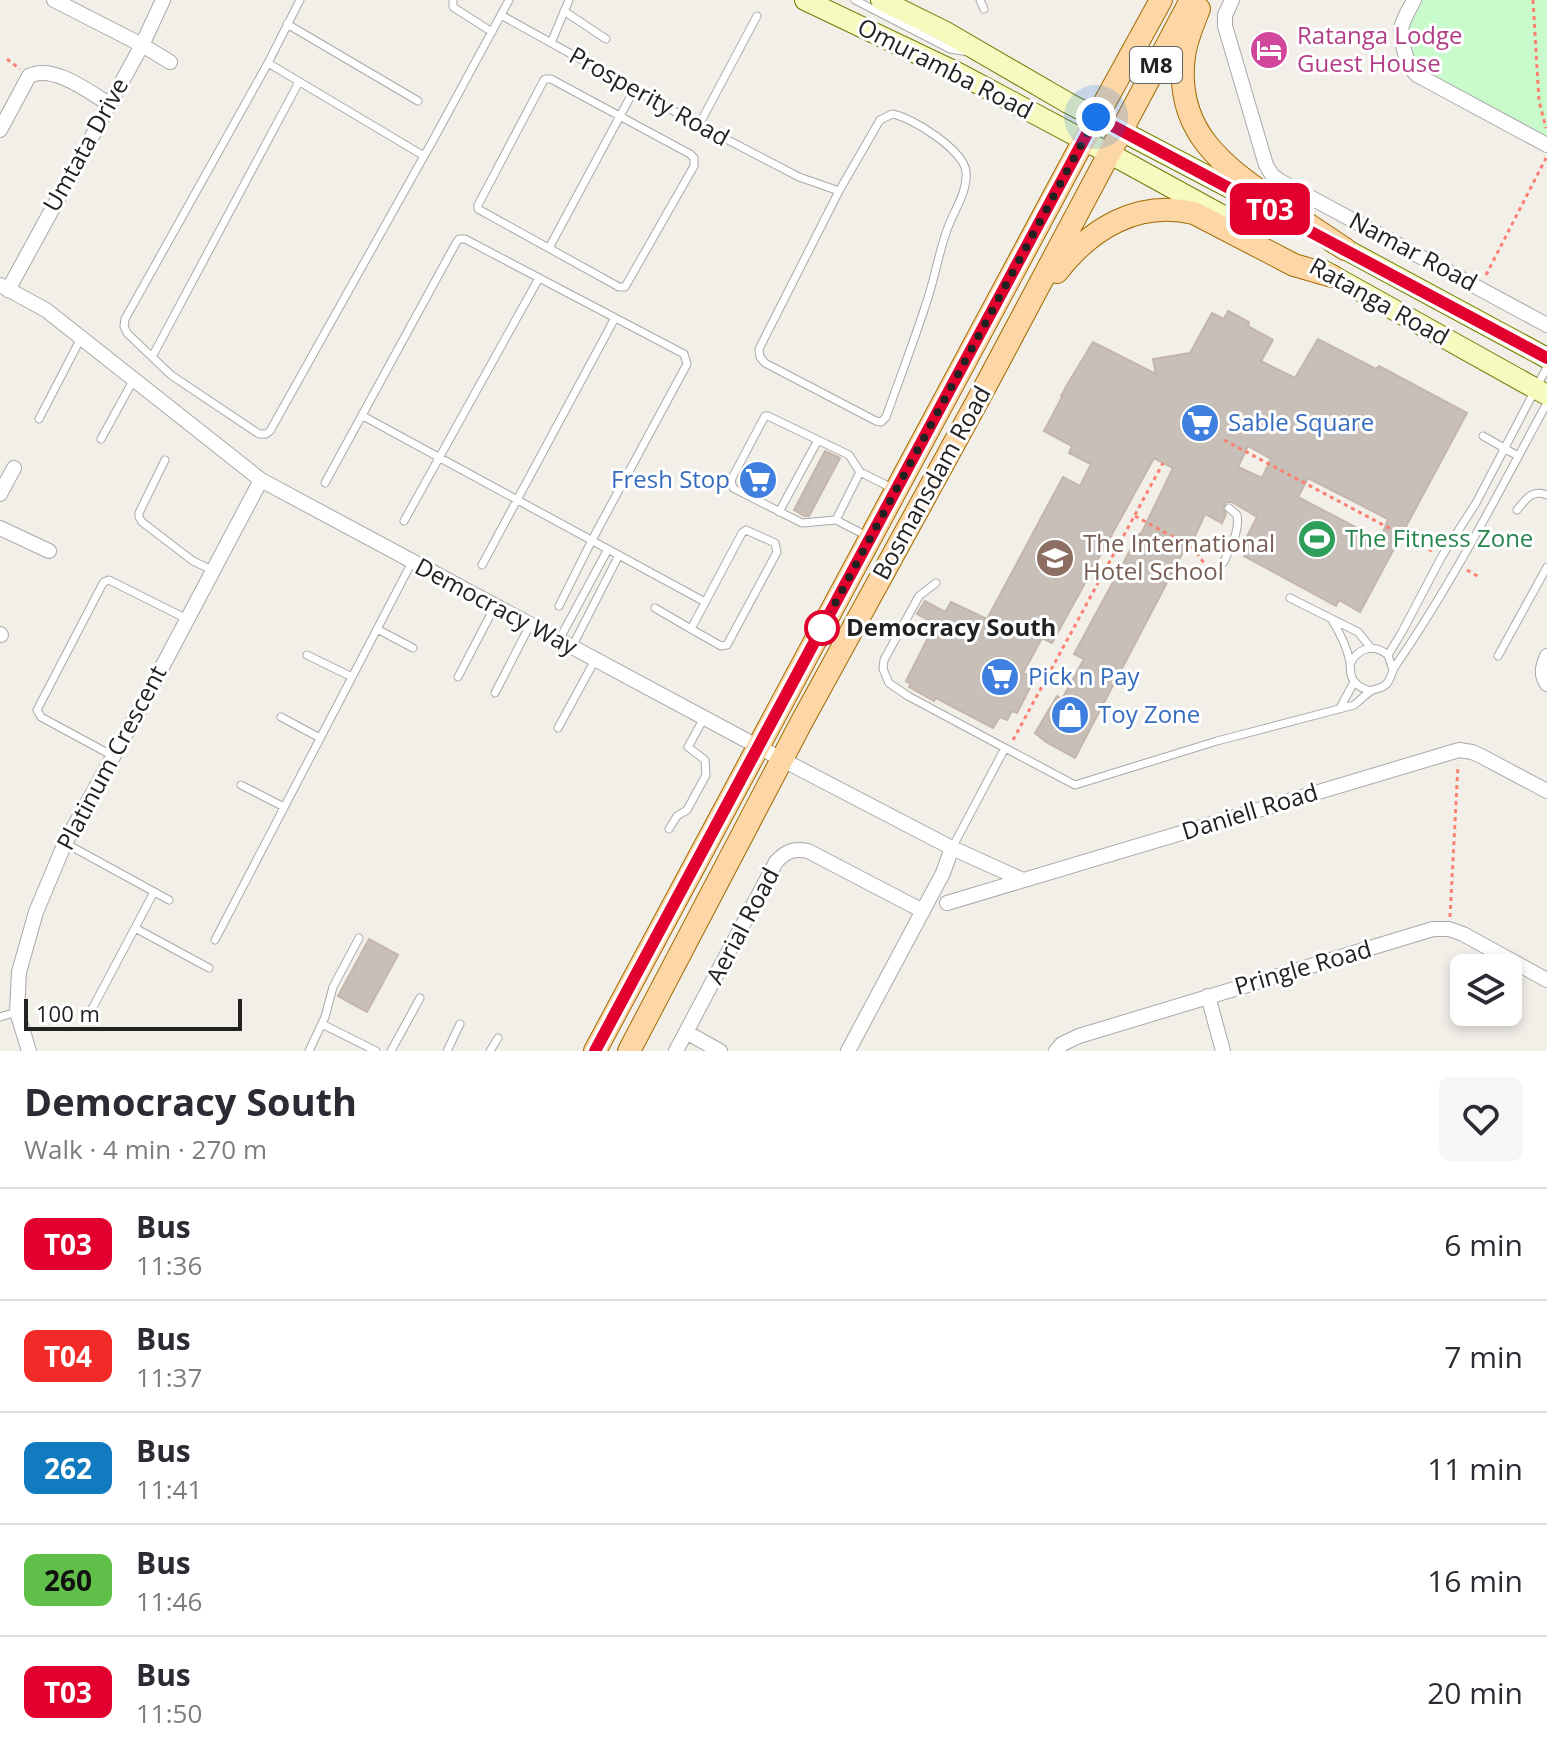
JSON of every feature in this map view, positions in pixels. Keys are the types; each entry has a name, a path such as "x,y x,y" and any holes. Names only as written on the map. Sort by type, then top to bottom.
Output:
{"main road":[{"name":"Omuramba Road","path":"805,0 960,74 1084,140"},
{"name":"Omuramba Road","path":"881,0 944,31 1096,117"},
{"name":"Bosmansdam Road","path":"595,1051 1161,0"},
{"name":"Bosmansdam Road","path":"629,1051 781,759 1191,0"},
{"path":"1202,0 1184,55 1186,101 1191,120 1206,145 1239,177 1345,249"},
{"name":"Ratanga Road","path":"1096,117 1547,358"},
{"name":"Ratanga Road","path":"1084,140 1543,395"},
{"path":"1020,321 1079,245 1098,230 1141,212 1182,210 1194,213 1294,265 1332,276"}],"street":[{"name":"Umtata Drive","path":"4,288 142,45 163,0"},
{"name":"Namar Road","path":"1232,0 1225,15 1225,26 1266,165 1272,175 1547,325"},
{"path":"1414,0 1402,27 1412,70 1547,145"},
{"path":"62,2 170,62"},
{"path":"0,130 29,76 36,73 48,73 72,82 109,104"},
{"name":"Democracy Way","path":"4,288 46,310 261,480 758,747 952,848 1023,880"},
{"path":"0,494 14,468"},
{"name":"Platinum Crescent","path":"29,1051 17,1012 19,972 30,933 65,843 261,480"},
{"path":"0,528 49,551"},
{"path":"1547,656 1542,670 1547,684"},
{"path":"1459,750 1481,756 1547,791"},
{"name":"Daniell Road","path":"947,903 1459,750"},
{"path":"848,1051 943,873 952,848"},
{"name":"Aerial Road","path":"676,1051 776,862 789,851 808,851 923,911"},
{"name":"Pringle Road","path":"1056,1051 1062,1044 1079,1036 1433,929 1449,929"},
{"path":"1449,929 1547,980"},
{"path":"1208,996 1223,1051"},
{"path":"686,1032 720,1051"}],"lane":[{"path":"300,0 125,319 124,326 127,333 171,375 259,434 270,431 509,0"},
{"path":"453,0 453,7 492,32"},
{"path":"551,43 569,0"},
{"path":"855,0 950,49 979,52"},
{"path":"980,0 984,9"},
{"path":"564,11 606,39"},
{"name":"Prosperity Road","path":"501,15 699,125 799,177 839,191"},
{"path":"699,125 757,16"},
{"path":"287,24 418,101"},
{"path":"879,25 960,74"},
{"path":"268,63 424,156"},
{"path":"551,79 694,158 694,166 625,287 619,287 549,248 479,212 477,207 544,80 551,79"},
{"path":"152,357 299,82"},
{"path":"549,248 634,90"},
{"path":"892,114 936,136 957,153 966,171 963,192 946,233 926,305 886,417 881,422 765,363 759,353 761,343 839,191 880,120 892,114"},
{"path":"325,483 459,239 465,239 684,354 687,364 559,606"},
{"path":"404,521 539,278"},
{"path":"482,565 615,318"},
{"path":"39,419 81,338"},
{"path":"936,583 919,596 884,660 883,669 889,683 1075,785 1217,741 1354,705 1371,691 1387,684 1460,566 1518,456 1543,395 1547,367"},
{"path":"101,439 134,379"},
{"path":"1388,655 1442,556 1506,449 1543,395"},
{"path":"363,416 705,602"},
{"path":"871,538 836,520 806,524 733,488 731,483 764,417 768,416 849,455 860,472 896,490"},
{"path":"1483,436 1518,456"},
{"path":"779,512 818,440"},
{"path":"165,460 139,517 193,561 213,571"},
{"path":"836,520 860,472"},
{"path":"1517,510 1531,494 1547,495"},
{"path":"1224,562 1238,525 1237,515 1229,508"},
{"path":"655,608 691,629 721,646 727,645 777,552 775,543 748,530 743,532 691,629"},
{"path":"565,644 608,549"},
{"path":"565,644 619,555"},
{"path":"215,940 412,562"},
{"path":"1498,656 1547,567"},
{"path":"113,756 41,717 37,710 102,585 109,580 187,619"},
{"path":"1290,598 1358,632 1371,648"},
{"path":"458,677 495,606"},
{"path":"1330,618 1339,632 1354,682 1371,691"},
{"path":"495,693 530,625"},
{"path":"377,629 413,648"},
{"path":"1350,664 1362,649 1371,648 1383,650 1388,655 1393,670"},
{"path":"307,655 352,677"},
{"path":"558,728 595,660"},
{"path":"1340,708 1354,682"},
{"path":"281,717 320,738"},
{"path":"669,829 677,816 688,810 706,775 705,760 688,747 704,718"},
{"path":"952,848 1005,748"},
{"path":"241,785 284,807"},
{"path":"65,843 169,900"},
{"path":"92,1009 154,892"},
{"path":"135,928 209,968"},
{"path":"309,1051 322,1024 333,987 359,938"},
{"path":"391,1051 420,998"},
{"path":"0,1017 17,1012"},
{"path":"322,1024 376,1051"},
{"path":"447,1051 460,1024"},
{"path":"490,1051 498,1038"}],"path":[{"path":"1533,0 1539,101 1547,132"},
{"path":"1487,283 1485,273 1547,156"},
{"path":"1224,440 1421,546"},
{"path":"1005,748 1014,738 1163,463"},
{"path":"1135,516 1193,548 1204,563"},
{"path":"1449,929 1459,750"}],"green space":[{"path":"1413,0 1547,0 1547,145 1419,72 1412,63 1404,16"}],"building":[{"path":"1228,311 1273,340 1261,361 1295,378 1318,339 1376,369 1379,366 1467,413 1360,612 1339,600 1336,606 1244,556 1247,550 1241,548 1257,517 1232,502 1226,502 1222,523 1205,514 1194,538 1191,537 1075,758 1046,742 1035,733 1057,696 1062,699 1084,659 1074,654 1141,534 1173,468 1154,458 1052,643 1042,638 1023,673 1035,678 1017,713 1012,711 1007,720 1000,717 993,728 909,687 911,684 906,681 935,624 917,614 925,601 945,612 951,602 987,619 1063,477 1080,486 1091,464 1069,453 1072,446 1044,431 1093,342 1156,374 1153,359 1190,353 1212,313 1224,319","holes":["1248,446 1271,459 1262,478 1238,467","1308,478 1388,519 1380,540 1298,497"]},
{"path":"825,451 840,458 809,516 804,516 794,510"},
{"path":"369,939 398,955 367,1012 338,996"}],"bus line":[{"name":"T03","path":"595,1051 1096,117 1547,358"}],"place":[{"name":"Ratanga Lodge Guest House","path":"1269,50"},
{"name":"Sable Square","path":"1200,423"},
{"name":"Fresh Stop","path":"758,480"},
{"name":"The Fitness Zone","path":"1317,539"},
{"name":"The International Hotel School","path":"1055,558"},
{"name":"Democracy South","path":"822,628"},
{"name":"Pick n Pay","path":"1000,677"},
{"name":"Toy Zone","path":"1070,715"}],"route":[{"path":"822,628 1096,117"}]}
